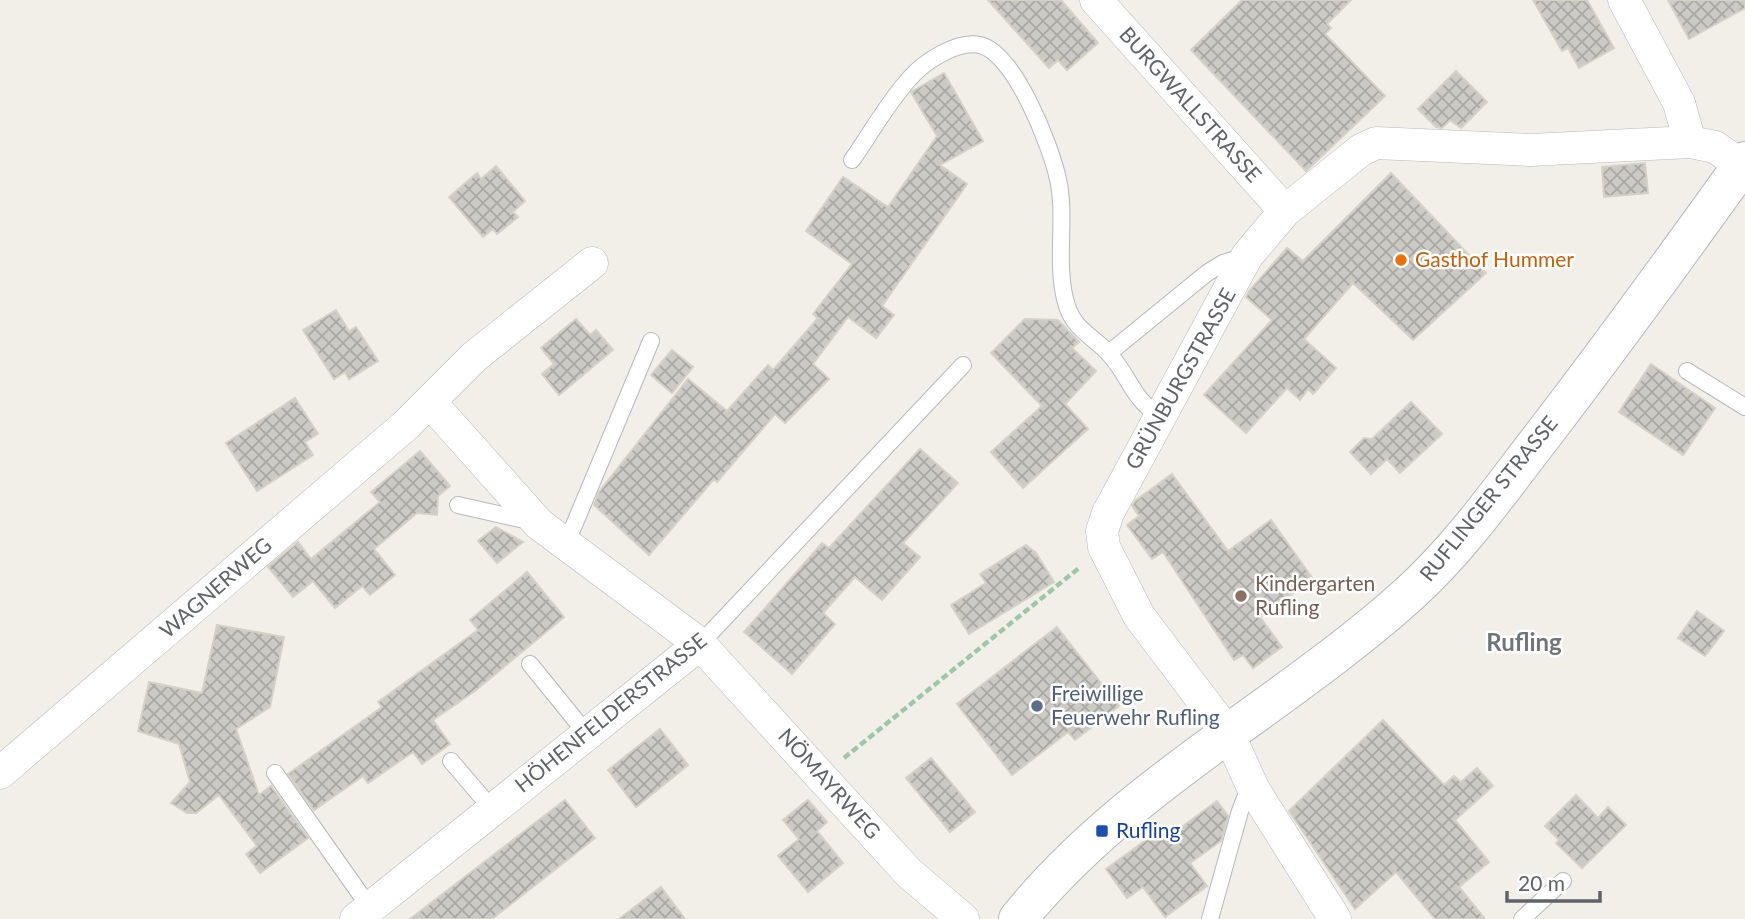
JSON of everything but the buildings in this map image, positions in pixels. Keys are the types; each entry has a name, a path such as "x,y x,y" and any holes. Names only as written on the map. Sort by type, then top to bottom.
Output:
{"street":[{"name":"BURGWALLSTRASSE","path":"1096,0 1285,211"},
{"path":"1624,0 1679,103 1690,142 1715,147 1743,164"},
{"name":"GRÜNBURGSTRASSE","path":"1104,547 1102,531 1108,513 1247,256 1285,211 1361,150 1376,143 1531,150 1690,142"},
{"name":"RUFLINGER STRASSE","path":"1018,919 1038,894 1102,831 1387,613 1450,552 1605,354 1743,164"},
{"name":"WAGNERWEG","path":"0,773 430,402 474,357 592,263"},
{"path":"430,402 539,524 700,644"},
{"path":"1104,547 1147,627 1228,735 1254,790 1335,919"},
{"name":"HÖHENFELDERSTRASSE","path":"363,913 700,644"},
{"name":"NÖMAYRWEG","path":"700,644 909,873 963,919"}],"lane":[{"path":"852,160 910,78 927,63 968,45 981,45 995,54 1010,70 1031,107 1058,180 1063,284 1074,323 1109,354 1140,402 1160,418"},
{"path":"1109,354 1207,273 1223,263 1247,256"},
{"path":"564,542 572,530 651,341"},
{"name":"HÖHENFELDERSTRASSE","path":"700,644 963,365"},
{"path":"1687,371 1745,407"},
{"path":"458,505 539,524"},
{"path":"530,664 586,733"},
{"path":"451,761 492,809"},
{"path":"275,773 363,913"},
{"path":"1210,919 1240,811 1245,798 1254,790"},
{"path":"1522,919 1563,881"}],"path":[{"path":"823,776 1104,547"}],"place":[{"name":"Gasthof Hummer","path":"1401,260"},
{"name":"Kindergarten Rufling","path":"1241,596"},
{"name":"Freiwillige Feuerwehr Rufling","path":"1037,706"},
{"name":"Rufling","path":"1102,831"}],"district":[{"name":"Rufling","path":"1524,643"}]}
